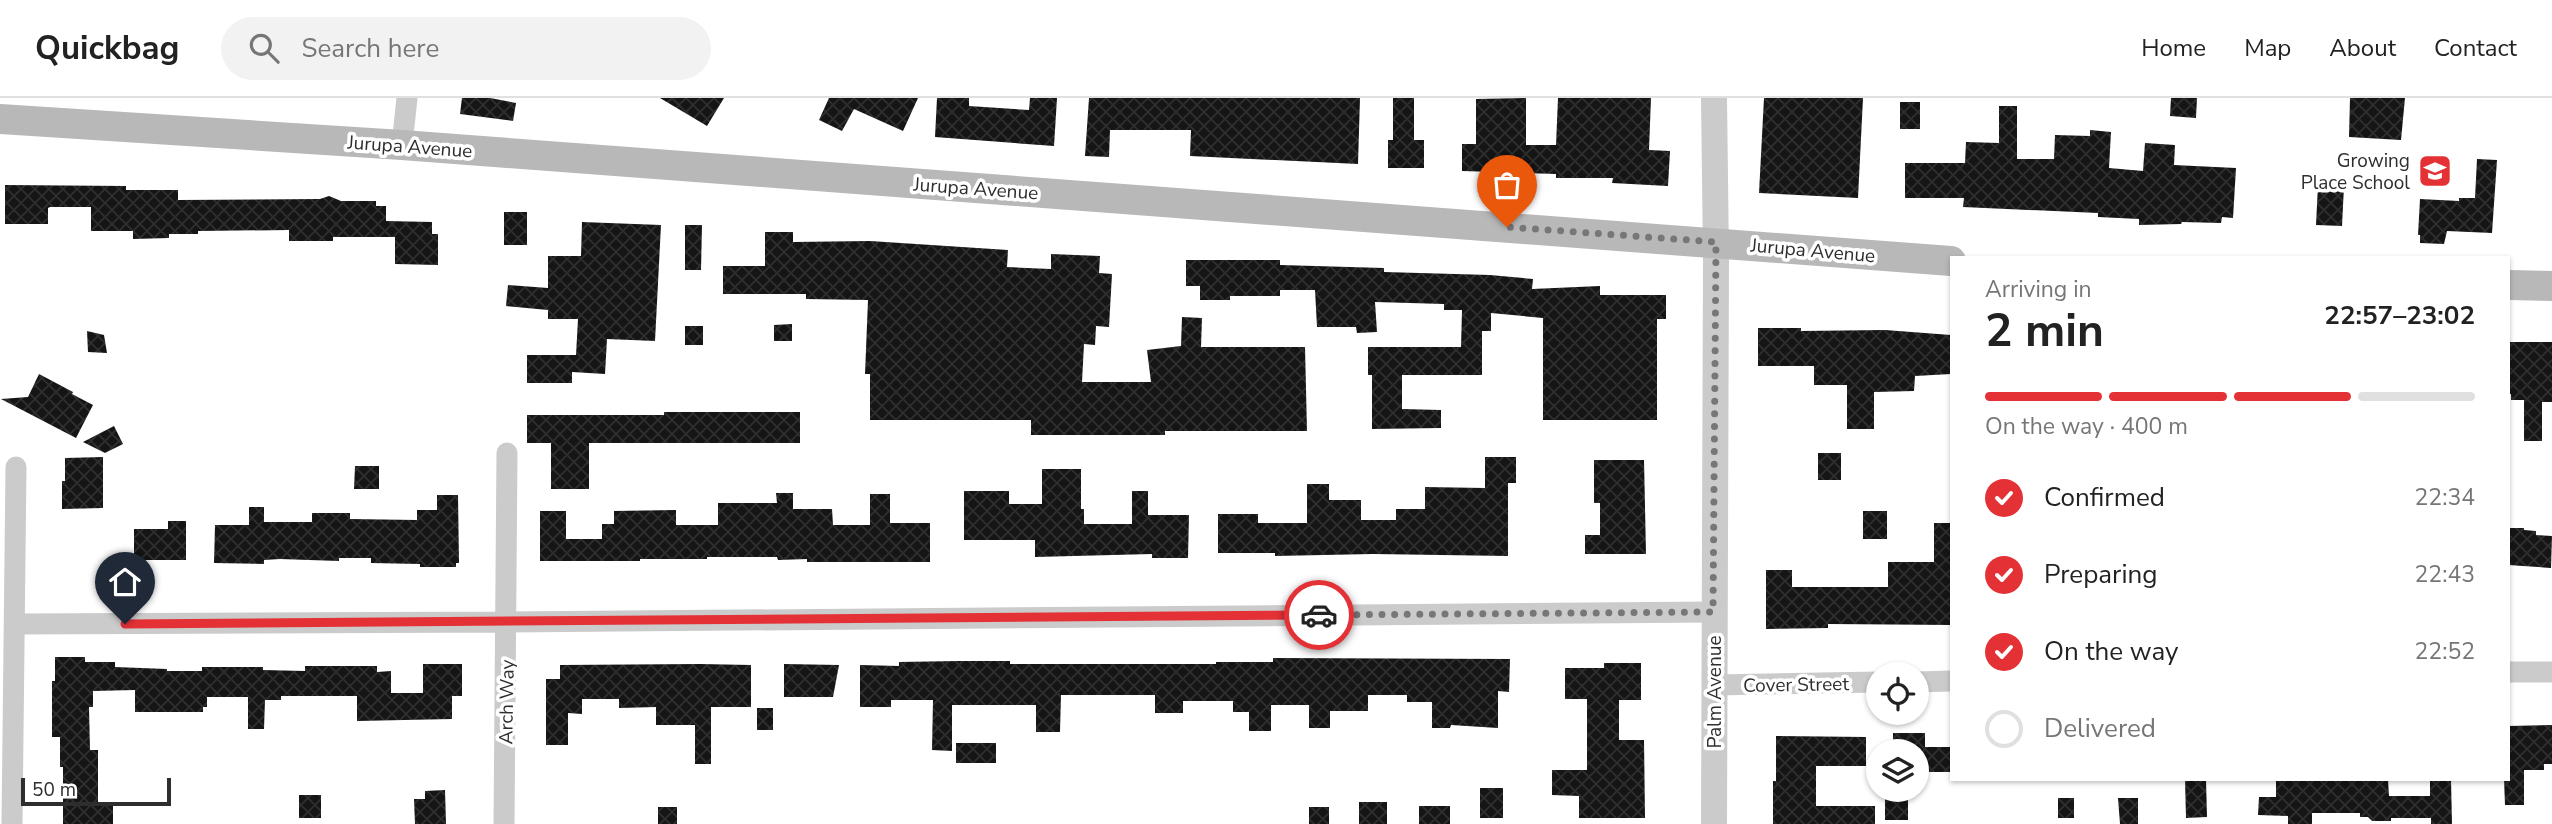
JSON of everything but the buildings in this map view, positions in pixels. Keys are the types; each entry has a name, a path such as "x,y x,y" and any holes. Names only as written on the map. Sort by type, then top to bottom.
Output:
{"main road":[{"name":"Jurupa Avenue","path":"0,119 402,145 1950,261"},
{"path":"2510,285 2552,286"}],"street":[{"path":"402,145 407,98"},
{"name":"Palm Avenue","path":"1714,98 1714,824"},
{"name":"Arch Way","path":"504,824 507,453"},
{"path":"12,824 16,467"},
{"path":"16,624 1713,612"},
{"path":"2510,672 2552,672"},
{"path":"1929,682 1950,681"},
{"name":"Cover Street","path":"1714,685 1866,682"}],"way so far":[{"path":"1319,615 1713,612 1716,242 1507,227"}],"place":[{"name":"Growing Place School","path":"2435,171"}],"route":[{"path":"125,624 1319,615"}]}
